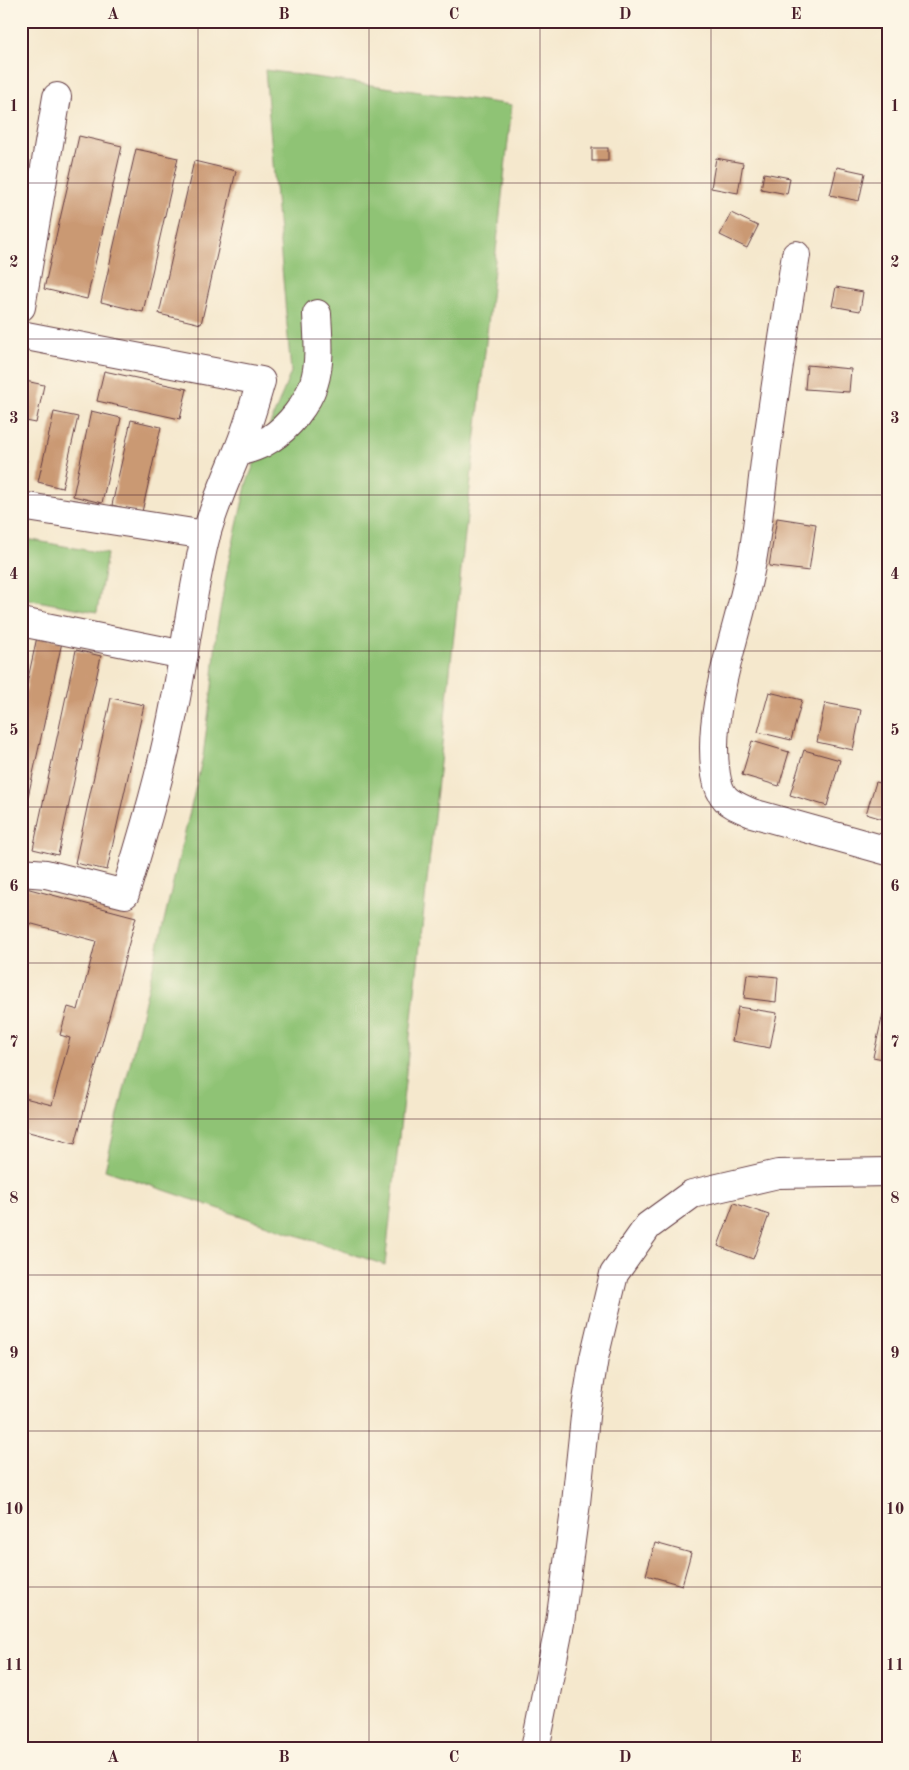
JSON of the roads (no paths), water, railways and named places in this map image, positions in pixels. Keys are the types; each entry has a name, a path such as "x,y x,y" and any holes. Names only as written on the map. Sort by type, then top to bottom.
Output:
{"street":[{"path":"21,307 57,97"},
{"path":"796,255 767,446 753,556 741,614 718,702 714,744 716,775 720,793 730,804 752,813 888,851"},
{"path":"238,452 269,440 284,428 307,398 314,382 317,368 317,314"},
{"path":"21,335 261,381 238,452 215,504 206,534 175,704 158,779 125,894 46,874 21,872"},
{"path":"21,506 206,534"},
{"path":"21,622 184,655"},
{"path":"535,1749 560,1623 576,1503 586,1407 594,1358 614,1274 648,1226 692,1194 778,1174 888,1172"}]}
